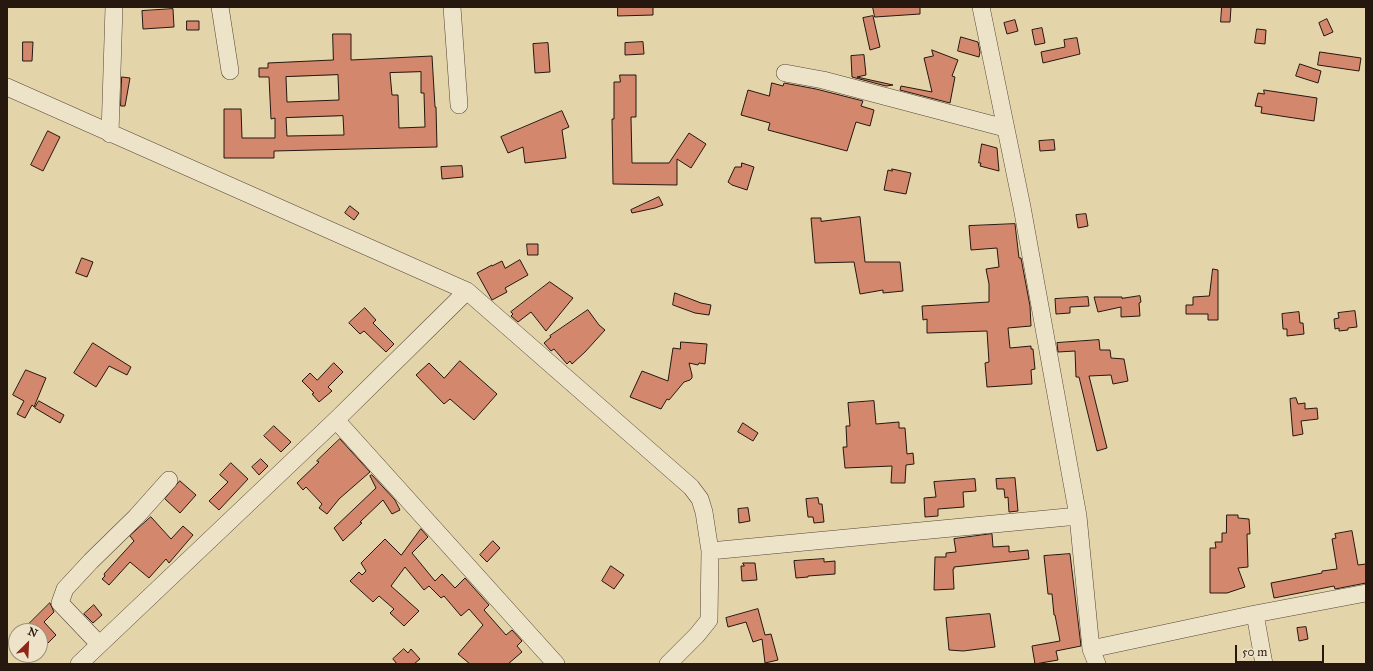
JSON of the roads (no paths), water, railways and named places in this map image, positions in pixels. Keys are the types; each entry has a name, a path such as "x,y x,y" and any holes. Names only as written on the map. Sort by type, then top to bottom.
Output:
{"street":[{"path":"110,134 114,7"},
{"path":"220,7 230,71"},
{"path":"452,7 459,105"},
{"path":"981,7 1022,207 1078,516 1094,657 1255,614 1366,593"},
{"path":"785,73 823,80 1005,128"},
{"path":"7,87 110,134 467,291 691,487 700,499 710,551 709,620 697,635 668,664"},
{"path":"79,664 336,420 467,291"},
{"path":"336,420 556,664"},
{"path":"99,644 60,603 65,589 136,517 169,480"},
{"path":"710,551 1078,516"},
{"path":"1255,614 1264,664"}]}
